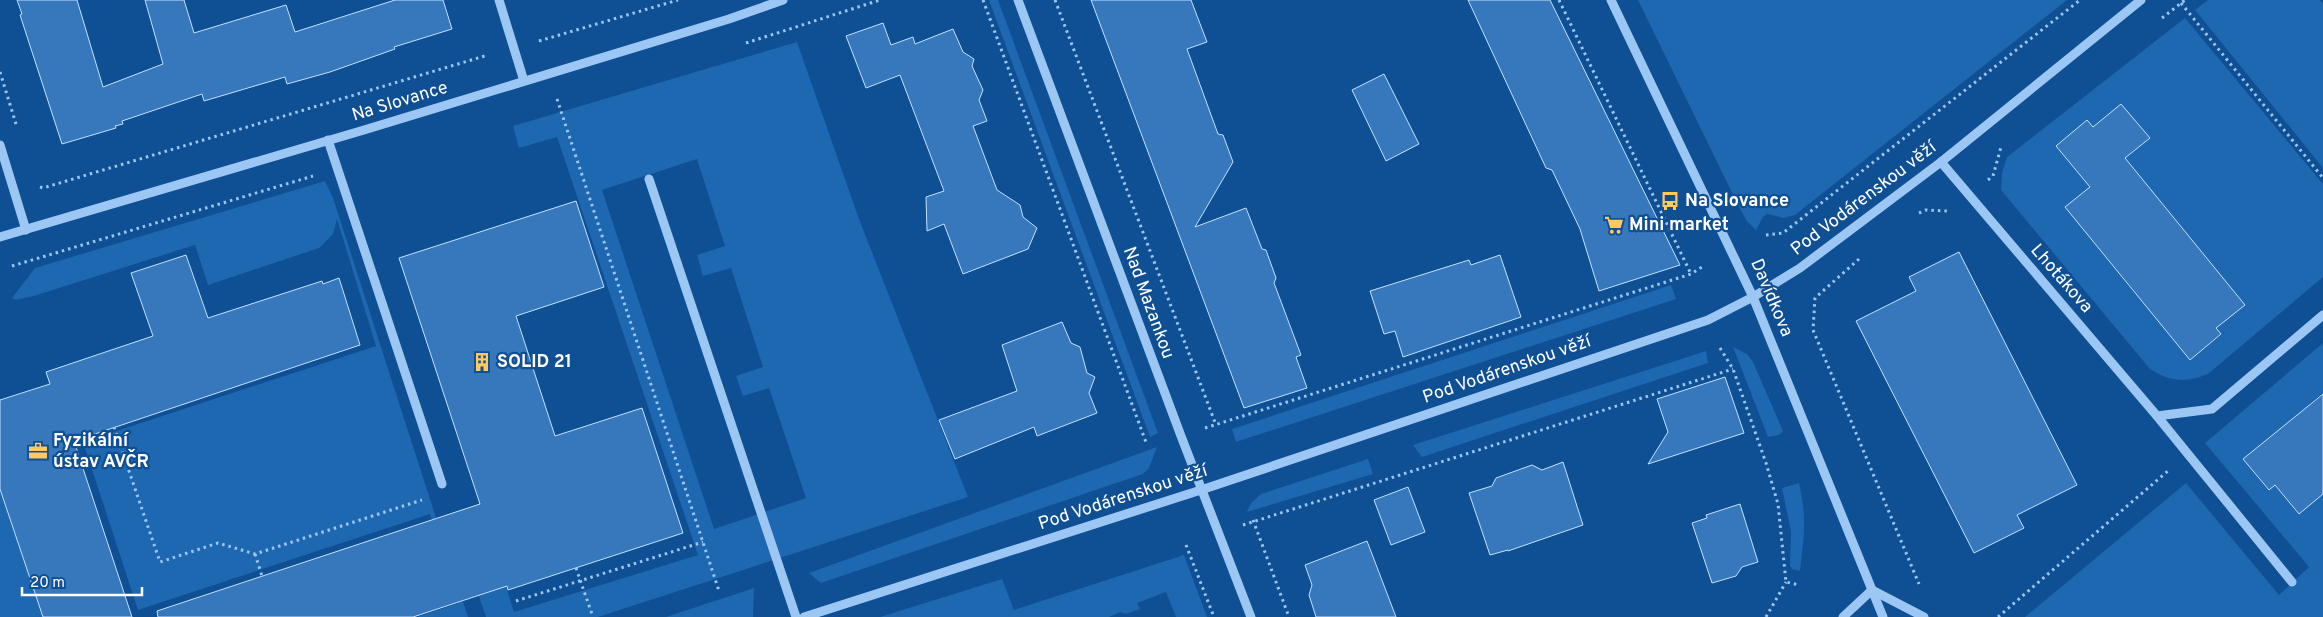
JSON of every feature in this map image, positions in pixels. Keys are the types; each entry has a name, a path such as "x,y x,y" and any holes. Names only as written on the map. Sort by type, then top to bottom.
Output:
{"street":[{"path":"499,0 524,81"},
{"name":"Na Slovance","path":"0,237 729,19 783,0"},
{"name":"Nad Mazankou","path":"1018,0 1201,490 1251,617"},
{"name":"Davídkova","path":"1611,0 1754,297 1883,617"},
{"name":"Pod Vodárenskou věží","path":"804,617 1201,490 1708,320 1754,297 1800,268 1941,162 2141,0"},
{"path":"328,140 442,484"},
{"path":"0,145 26,230"},
{"name":"Lhotákova","path":"1941,162 2157,416 2292,582"},
{"path":"649,179 796,617"},
{"path":"2157,416 2212,409 2323,315"},
{"path":"1843,617 1872,590 1924,617"}],"path":[{"path":"678,0 539,41 719,591"},
{"path":"984,0 1148,445"},
{"path":"1055,0 1216,425"},
{"path":"1559,0 1691,274"},
{"path":"1766,235 1784,235 2080,0"},
{"path":"2157,22 2185,0"},
{"path":"2181,3 2323,178"},
{"path":"43,188 490,54"},
{"path":"1917,214 1926,210 1947,211 1993,176 2002,146"},
{"path":"12,266 338,168"},
{"path":"1864,254 1815,298 1813,330 1920,587"},
{"path":"1204,429 1691,274 1705,265"},
{"path":"1720,348 1733,369 1766,463 1778,504 1786,582 1766,617"},
{"path":"1242,525 1733,369"},
{"path":"114,427 160,562 218,543 255,554 425,499"},
{"path":"1998,617 2187,454"},
{"path":"1253,520 1289,617"},
{"path":"516,601 703,542"},
{"path":"1186,545 1214,617"},
{"path":"255,554 262,576"},
{"path":"576,568 593,617"},
{"path":"1786,582 1799,585"}],"shaded area":[{"path":"989,0 998,0 1158,433 1150,437"},
{"path":"1638,0 2067,0 1795,215 1784,218 1767,214 1763,217 1756,230 1747,221 1740,209"},
{"path":"2208,0 2320,0 2323,4 2323,168 2195,10"},
{"path":"2185,18 2323,184 2323,277 2208,374 2185,380 2164,377 2150,369 2001,190 2002,173 2007,157","holes":["2121,104 2150,138 2125,158 2245,305 2216,328 2221,335 2190,360 2166,331 2171,327 2141,290 2136,295 2108,260 2084,221 2079,224 2065,207 2090,187 2056,146 2087,121 2093,127"]},
{"path":"797,42 859,219 968,497 598,617 486,617 472,576 500,567 514,612 698,555 557,137 519,148 513,126","holes":["697,159 725,246 697,255 703,276 731,268 763,367 736,376 743,396 769,388 806,498 714,529 602,190"]},
{"path":"325,181 333,198 468,617 417,617 459,603 430,514 138,610 83,442 376,346 337,219 333,234 319,248 208,285 195,245 37,295 16,300 12,298 35,268"},
{"path":"1671,285 1676,299 1236,442 1232,429"},
{"path":"2323,343 2323,393 2309,404 2313,410 2271,436 2243,459 2268,490 2275,485 2298,514 2323,494 2323,617 2025,617 2186,483 2279,595 2309,567 2205,443"},
{"path":"1733,347 1747,354 1753,362 1783,431 1779,435 1768,437"},
{"path":"1706,351 1708,363 1422,457 1413,445"},
{"path":"1157,447 1149,468 1143,474 821,583 809,573"},
{"path":"1368,459 1373,474 1247,512 1251,503 1261,494"},
{"path":"1799,483 1804,517 1800,571 1792,569 1790,566 1791,532 1782,488"},
{"path":"0,489 43,617 0,617"},
{"path":"1184,555 1207,617 1176,617 1166,592 1137,603 1140,609 1126,614 1120,612 1109,617 880,617 1002,579 1014,610"},
{"path":"754,588 753,617 666,617"}],"building":[{"path":"17,0 77,0 103,87 163,64 145,0 184,0 194,33 286,5 295,32 395,0 443,0 452,29 394,47 395,49 330,72 287,84 285,77 204,101 202,94 122,121 123,124 115,126 116,128 62,144 20,15 22,14"},
{"path":"1091,0 1191,0 1207,42 1187,49 1218,134 1223,135 1233,162 1195,227 1246,208 1262,249 1266,250 1276,278 1274,283 1301,355 1296,357 1307,388 1244,408"},
{"path":"1468,0 1550,0 1680,265 1599,291 1580,229 1552,170 1546,168"},
{"path":"883,23 891,45 913,37 915,44 953,29 963,52 974,59 972,66 983,90 979,100 987,121 973,126 997,190 1020,205 1023,217 1037,228 1028,249 963,274 944,224 927,231 926,197 944,191 900,75 866,88 846,36"},
{"path":"1384,74 1419,144 1386,161 1352,90"},
{"path":"2121,104 2150,138 2125,158 2245,305 2216,328 2221,334 2190,360 2065,207 2090,187 2056,146 2087,120 2093,127"},
{"name":"SOLID 21","path":"576,201 604,287 516,316 555,436 642,408 683,533 508,590 507,586 413,617 158,617 157,611 480,504 399,258"},
{"path":"1959,252 2077,485 2017,515 2024,528 1974,553 1856,321 1916,291 1909,277"},
{"name":"Fyzikální ústav AVČR","path":"186,255 208,318 322,281 323,284 339,278 360,345 74,441 132,617 43,617 0,489 0,400 50,384 46,372 153,336 131,273"},
{"path":"1500,255 1521,317 1403,357 1395,331 1384,334 1370,291 1469,260 1471,265"},
{"path":"1062,322 1071,343 1080,347 1087,373 1095,377 1089,393 1097,413 1037,436 1034,427 955,459 939,420 1017,391 1002,345"},
{"path":"1725,377 1744,433 1648,464 1668,432 1657,399"},
{"path":"2323,394 2323,494 2299,514 2275,485 2269,490 2243,459"},
{"path":"1563,462 1583,525 1508,551 1490,555 1469,493 1492,486 1496,478 1532,465 1542,470"},
{"path":"1408,487 1425,532 1391,545 1374,500"},
{"path":"1740,504 1758,562 1742,567 1736,576 1712,583 1692,523 1707,518 1706,515"},
{"path":"1367,541 1396,617 1316,617 1309,595 1312,585 1305,565"}],"place":[{"name":"Na Slovance","path":"1670,201"},
{"name":"Mini market","path":"1614,225"},
{"name":"SOLID 21","path":"482,362"},
{"name":"Fyzikální ústav AVČR","path":"38,451"}]}
